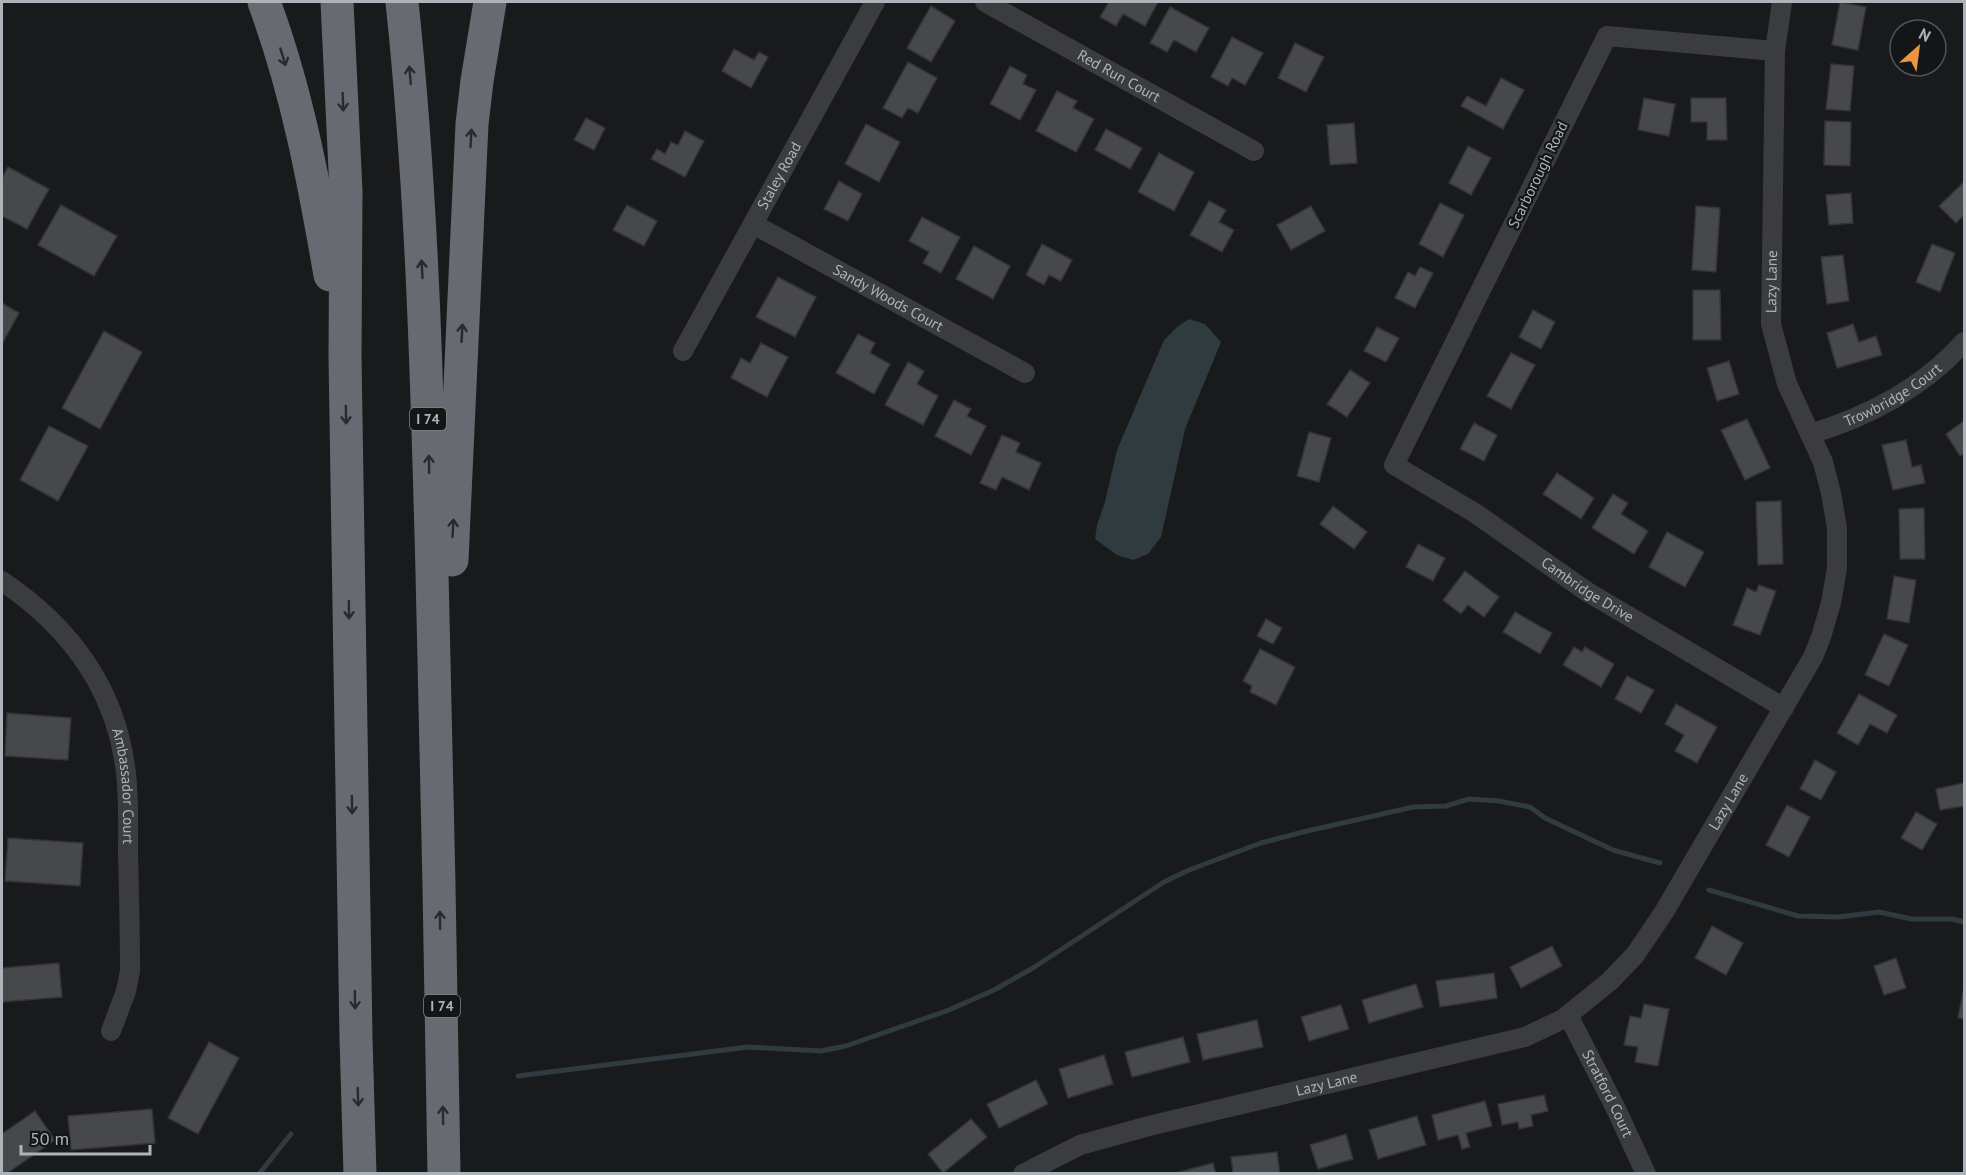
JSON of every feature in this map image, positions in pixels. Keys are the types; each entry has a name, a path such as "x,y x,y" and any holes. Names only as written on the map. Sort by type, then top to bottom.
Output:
{"highway":[{"path":"264,2 287,71 306,146 345,357"},
{"path":"337,2 346,191 345,357 360,1173"},
{"name":"I 74","path":"402,2 410,80 424,300 439,838 444,1173"},
{"path":"439,838 472,124 478,71 490,2"}],"street":[{"name":"Staley Road","path":"683,351 875,2"},
{"name":"Red Run Court","path":"985,2 1254,151"},
{"name":"Lazy Lane","path":"1023,1173 1080,1145 1149,1126 1525,1037 1568,1015 1610,981 1635,955 1664,912 1813,657 1831,603 1837,568 1837,528 1832,492 1823,462 1787,384 1771,324 1775,51 1782,2"},
{"name":"Scarborough Road","path":"1394,465 1607,36 1775,51"},
{"name":"Sandy Woods Court","path":"753,224 1025,373"},
{"name":"Trowbridge Court","path":"1810,434 1889,402 1920,382 1965,342"},
{"name":"Cambridge Drive","path":"1394,465 1475,513 1586,591 1784,708"},
{"name":"Ambassador Court","path":"2,581 52,620 75,646 92,671 118,732 127,790 130,971 126,991 111,1031"},
{"name":"Stratford Court","path":"1568,1015 1646,1173"}],"shaded area":[{"path":"1189,319 1205,324 1221,342 1185,429 1161,537 1148,554 1133,560 1117,555 1095,539 1097,525 1105,502 1117,450 1164,340"}],"building":[{"path":"1109,2 1158,2 1145,26 1123,14 1116,26 1100,17"},
{"path":"1840,2 1866,7 1858,50 1832,45"},
{"path":"931,6 955,21 931,62 907,48"},
{"path":"1170,7 1209,28 1196,52 1174,40 1167,52 1150,43"},
{"path":"1232,37 1263,53 1245,85 1232,78 1228,86 1211,77"},
{"path":"1295,43 1324,57 1306,92 1278,78"},
{"path":"734,49 754,60 759,52 768,57 751,88 722,71"},
{"path":"908,62 937,78 918,113 908,108 902,118 883,108"},
{"path":"1831,64 1854,66 1850,111 1826,109"},
{"path":"1010,66 1027,75 1023,84 1036,90 1020,120 990,104"},
{"path":"1501,78 1524,90 1503,129 1461,106 1467,96 1486,106"},
{"path":"1057,91 1077,101 1073,108 1094,119 1076,152 1036,131"},
{"path":"1644,98 1675,104 1669,136 1638,130"},
{"path":"1691,98 1726,98 1727,140 1707,140 1707,122 1691,122"},
{"path":"586,118 605,128 594,150 574,140"},
{"path":"1825,121 1851,122 1850,166 1824,165"},
{"path":"1354,123 1357,163 1330,165 1327,125"},
{"path":"866,124 900,142 879,182 845,164"},
{"path":"1106,129 1142,148 1130,169 1095,150"},
{"path":"685,131 704,141 685,177 651,159 657,149 665,154 671,142 678,145"},
{"path":"1468,146 1491,158 1471,195 1449,183"},
{"path":"1159,153 1194,172 1174,211 1138,192"},
{"path":"8,167 49,189 27,229 2,216 2,178"},
{"path":"839,181 862,194 848,221 824,209"},
{"path":"1964,182 1964,215 1956,223 1939,206"},
{"path":"1851,193 1853,223 1829,225 1826,195"},
{"path":"1209,201 1226,210 1219,222 1234,230 1222,252 1190,235"},
{"path":"1440,203 1464,215 1443,257 1419,244"},
{"path":"61,205 117,236 94,276 38,245"},
{"path":"627,205 657,221 644,246 613,230"},
{"path":"1311,206 1325,231 1291,250 1277,225"},
{"path":"1696,206 1720,208 1716,272 1692,270"},
{"path":"922,217 960,237 941,273 923,263 929,252 909,241"},
{"path":"1042,244 1072,260 1061,281 1049,275 1044,285 1026,275"},
{"path":"1932,244 1955,253 1940,292 1916,282"},
{"path":"974,246 1010,266 993,299 956,279"},
{"path":"1843,255 1849,301 1827,304 1821,257"},
{"path":"1420,267 1433,273 1415,308 1395,298 1408,272 1415,276"},
{"path":"778,277 816,297 795,337 756,317"},
{"path":"1693,290 1720,290 1721,340 1693,340"},
{"path":"2,303 19,313 2,344"},
{"path":"1533,310 1555,322 1541,349 1519,337"},
{"path":"1853,324 1859,342 1876,336 1882,355 1837,368 1827,333"},
{"path":"1377,327 1399,338 1386,362 1364,351"},
{"path":"104,331 142,352 100,429 62,408"},
{"path":"858,334 875,343 870,353 890,364 874,394 836,373"},
{"path":"761,343 788,357 767,397 731,378 741,358 750,363"},
{"path":"1511,353 1535,365 1511,409 1487,396"},
{"path":"1729,361 1739,394 1717,401 1707,368"},
{"path":"908,362 924,371 917,384 938,396 923,425 885,405"},
{"path":"1350,370 1370,383 1347,417 1327,404"},
{"path":"954,400 971,409 967,416 986,426 971,455 935,436"},
{"path":"1747,419 1770,468 1745,480 1721,430"},
{"path":"1964,421 1964,453 1960,456 1946,434"},
{"path":"1474,423 1497,435 1484,461 1460,449"},
{"path":"49,426 88,446 58,501 20,480"},
{"path":"1309,432 1331,438 1319,482 1297,476"},
{"path":"1002,435 1020,443 1016,452 1041,463 1029,490 1002,477 996,490 980,483"},
{"path":"1906,440 1912,467 1921,465 1925,483 1893,490 1882,445"},
{"path":"1557,473 1594,498 1581,519 1543,494"},
{"path":"1613,494 1628,503 1621,514 1648,531 1634,554 1592,528"},
{"path":"1781,501 1783,564 1758,565 1756,502"},
{"path":"1333,506 1367,532 1354,549 1320,524"},
{"path":"1924,508 1925,559 1900,559 1899,509"},
{"path":"1667,532 1704,552 1685,587 1649,567"},
{"path":"1418,544 1445,558 1433,581 1406,567"},
{"path":"1465,571 1499,597 1484,617 1468,605 1461,614 1443,600"},
{"path":"1894,576 1916,580 1909,623 1887,619"},
{"path":"1759,585 1776,591 1760,635 1733,625 1747,588 1756,592"},
{"path":"1515,612 1552,633 1540,654 1503,632"},
{"path":"1266,619 1282,628 1273,644 1257,636"},
{"path":"1884,634 1908,645 1889,686 1865,675"},
{"path":"1574,647 1582,652 1585,647 1614,664 1601,687 1563,665"},
{"path":"1260,649 1295,667 1276,705 1250,692 1252,686 1243,681"},
{"path":"1627,676 1654,690 1641,713 1615,699"},
{"path":"1859,694 1897,715 1887,733 1870,724 1858,745 1837,733"},
{"path":"1676,704 1717,727 1697,763 1675,751 1684,735 1665,724"},
{"path":"7,713 71,718 68,760 5,756"},
{"path":"1815,760 1836,772 1821,800 1800,789"},
{"path":"1964,783 1964,806 1940,810 1936,789"},
{"path":"1787,805 1810,817 1789,857 1766,845"},
{"path":"1916,812 1937,824 1922,850 1901,838"},
{"path":"8,838 83,843 80,886 5,881"},
{"path":"1712,926 1743,943 1726,975 1695,958"},
{"path":"1552,946 1562,966 1521,988 1510,967"},
{"path":"1896,958 1906,988 1884,995 1874,966"},
{"path":"59,963 62,997 2,1002 2,968"},
{"path":"1494,973 1497,998 1440,1007 1436,981"},
{"path":"1416,984 1423,1007 1369,1023 1362,1000"},
{"path":"1964,987 1964,1019 1958,1018"},
{"path":"1644,1004 1669,1009 1658,1066 1635,1062 1638,1047 1624,1045 1630,1016 1641,1018"},
{"path":"1341,1005 1349,1029 1309,1041 1301,1017"},
{"path":"1257,1020 1263,1047 1203,1060 1197,1034"},
{"path":"1183,1037 1190,1062 1132,1077 1125,1052"},
{"path":"209,1042 239,1058 198,1134 168,1118"},
{"path":"1104,1055 1113,1084 1068,1098 1059,1069"},
{"path":"1036,1080 1048,1104 999,1128 987,1104"},
{"path":"1544,1095 1548,1111 1531,1115 1533,1126 1519,1129 1518,1122 1502,1125 1498,1104"},
{"path":"1485,1101 1492,1126 1466,1133 1470,1147 1462,1149 1458,1135 1438,1140 1432,1115"},
{"path":"152,1109 155,1143 71,1150 68,1116"},
{"path":"35,1111 55,1140 6,1174 2,1174 2,1134"},
{"path":"1417,1116 1426,1145 1378,1159 1369,1130"},
{"path":"971,1119 987,1137 943,1173 928,1154"},
{"path":"1346,1134 1353,1159 1318,1169 1310,1145"},
{"path":"1277,1152 1280,1174 1233,1174 1231,1157"},
{"path":"1213,1163 1216,1174 1172,1174"}],"waterway":[{"path":"518,1076 748,1047 821,1051 846,1046 949,1010 994,990 1033,968 1164,882 1189,870 1261,843 1413,807 1446,806 1469,799 1499,801 1530,807 1545,818 1613,850 1660,863"},
{"path":"1709,890 1798,916 1839,917 1879,912 1912,919 1952,919 1964,922"},
{"path":"259,1174 291,1134"}]}
